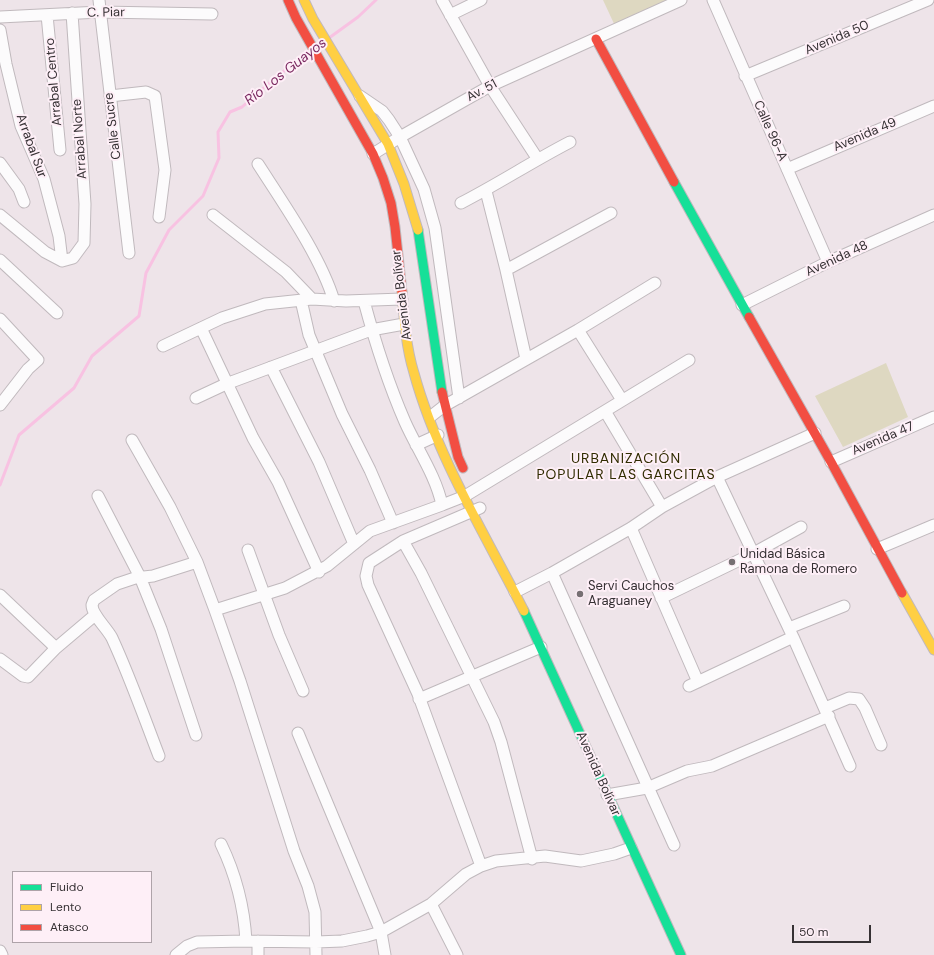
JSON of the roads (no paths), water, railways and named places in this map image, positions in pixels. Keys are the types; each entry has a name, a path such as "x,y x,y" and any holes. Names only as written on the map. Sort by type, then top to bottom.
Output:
{"main road":[{"name":"Avenida Bolívar","path":"288,0 296,18 374,154 384,177 391,204 404,324 413,371 420,396 438,436 469,487"},
{"name":"Avenida Bolívar","path":"304,0 313,19 357,95 388,144 417,222 444,406 458,457 476,510 541,647 631,848 681,955"},
{"path":"596,39 742,305 831,462 877,549 930,633 934,650"}],"street":[{"name":"Calle Sucre","path":"99,0 129,253"},
{"path":"442,0 490,86 537,158"},
{"path":"450,15 482,0"},
{"name":"Av. 51","path":"374,154 400,136 490,86 681,0"},
{"name":"Calle 96-A","path":"713,0 745,76 792,166 828,262"},
{"name":"Avenida 50","path":"745,76 928,0"},
{"name":"C. Piar","path":"0,17 100,12 212,14"},
{"name":"Arrabal Norte","path":"66,260 79,253 84,243 85,204 72,13"},
{"name":"Arrabal Centro","path":"47,15 60,150"},
{"name":"Arrabal Sur","path":"0,30 6,64 21,126 44,179 66,260"},
{"path":"110,96 146,92 154,96 165,170 159,217"},
{"path":"357,95 382,111 400,136 424,189 433,221 448,311 459,398"},
{"name":"Avenida 49","path":"792,166 934,106"},
{"path":"461,203 486,191 537,158 570,142"},
{"path":"0,163 19,189 24,202"},
{"path":"258,164 330,286 334,301"},
{"path":"486,191 526,359"},
{"path":"506,270 611,213"},
{"path":"0,215 45,252 66,260"},
{"path":"214,215 286,272 306,300 309,335 342,414 370,470 393,524"},
{"name":"Avenida 48","path":"742,305 828,262 934,215"},
{"path":"0,260 57,313"},
{"path":"430,417 444,406 578,330 655,284"},
{"path":"163,346 222,318 265,304 306,300 364,301 402,299"},
{"path":"364,301 371,330 405,422 438,492 442,505"},
{"path":"431,315 448,311"},
{"path":"0,319 38,360 28,369 0,405"},
{"path":"196,398 226,384 371,330 404,324"},
{"path":"201,328 226,384 253,438 275,475 319,572"},
{"path":"578,330 622,400"},
{"path":"214,610 285,588 319,572 370,531 393,524 442,505 469,487 605,411 689,360"},
{"path":"271,367 319,462 354,544"},
{"path":"605,411 662,506"},
{"name":"Avenida 47","path":"831,462 934,417"},
{"path":"514,592 552,573 631,528 662,506 717,477 815,433"},
{"path":"416,445 438,436"},
{"path":"132,440 170,507 197,562 240,681 294,851 308,886 315,912 316,955"},
{"path":"717,477 752,554 791,633 850,766"},
{"path":"98,496 140,577 161,629 196,735"},
{"path":"476,510 403,541 369,563 366,576 368,585 420,699 481,866"},
{"path":"877,549 934,525"},
{"path":"661,598 752,554 801,527"},
{"path":"631,528 661,598 694,684 844,606"},
{"path":"403,541 424,580 471,676 501,742 532,859"},
{"path":"248,550 266,594 279,635 303,691"},
{"path":"159,756 115,644 104,625 95,615 92,608 94,600 117,584 140,577 153,576 197,562"},
{"path":"552,573 674,845"},
{"path":"0,595 56,648"},
{"path":"0,659 23,676 28,677 56,648 95,615"},
{"path":"420,699 541,647"},
{"path":"607,794 648,788 687,771 712,766 728,760 827,712 849,698 859,699 865,708 881,746"},
{"path":"298,733 381,932 385,955"},
{"path":"221,844 237,883 245,924 246,941"},
{"path":"176,955 187,946 197,942 342,941 381,932 432,904 466,874 481,866 496,861 532,859 545,856 581,861 614,854 631,848"},
{"path":"432,904 457,955"},
{"path":"258,941 258,955"},
{"path":"0,951 2,955"}],"waterway":[{"name":"Río Los Guayos","path":"329,38 358,17 376,0"},
{"name":"Río Los Guayos","path":"0,485 19,435 74,388 92,356 139,316 146,273 169,230 203,196 219,158 218,132 230,112 242,107 276,77 310,52"}],"place":[{"name":"Unidad Básica Ramona de Romero","path":"732,562"},
{"name":"Servi Cauchos Araguaney","path":"580,594"}],"district":[{"name":"URBANIZACIÓN POPULAR LAS GARCITAS","path":"626,468"}]}
